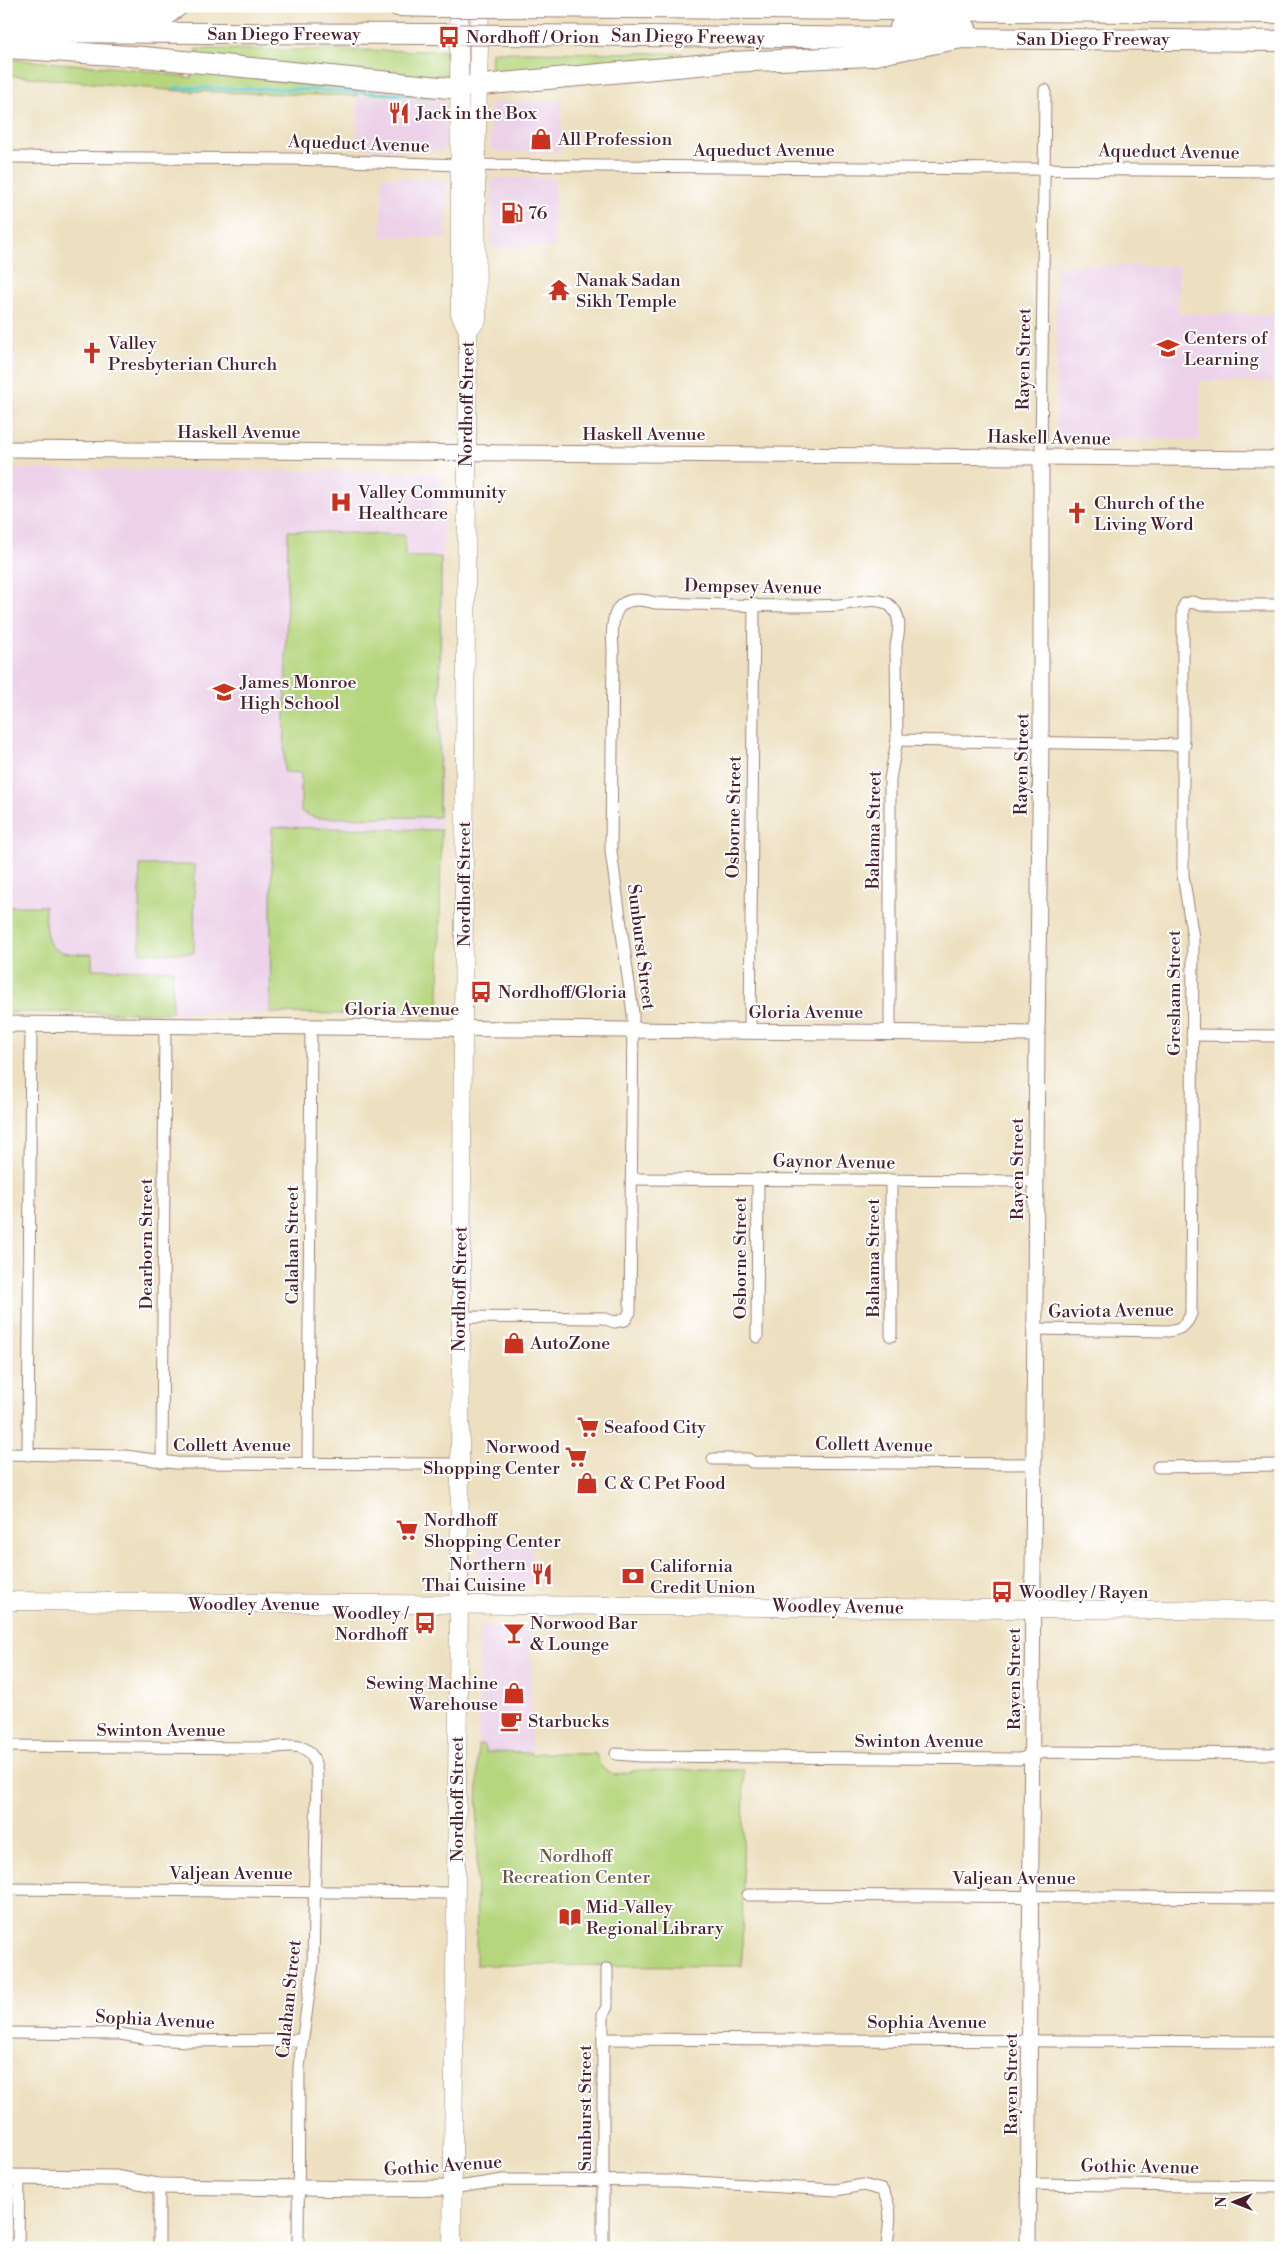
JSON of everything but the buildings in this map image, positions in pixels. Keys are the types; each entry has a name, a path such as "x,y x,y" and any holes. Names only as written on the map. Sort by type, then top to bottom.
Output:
{"highway":[{"path":"6,14 166,15 178,6"},
{"name":"San Diego Freeway","path":"398,6 1281,13"},
{"path":"1024,6 1047,10"},
{"path":"720,9 737,20 1281,26"},
{"path":"6,21 216,23 230,33"},
{"path":"728,37 738,26 1281,31"},
{"name":"San Diego Freeway","path":"6,32 1281,41"},
{"path":"6,48 144,57 459,87 730,62 870,56 962,38"}],"main road":[{"name":"Nordhoff Street","path":"452,2248 459,1604 459,1317 468,330 460,314 459,6"},
{"name":"Nordhoff Street","path":"468,330 477,320 476,166 480,85 480,6"},
{"name":"Woodley Avenue","path":"6,1601 1281,1610"}],"street":[{"name":"Rayen Street","path":"1028,2248 1045,90"},
{"name":"Aqueduct Avenue","path":"6,157 292,159 476,166 1043,168 1281,171"},
{"name":"Haskell Avenue","path":"6,449 1281,459"},
{"name":"Dempsey Avenue","path":"618,608 635,600 655,603 839,605 871,601 889,605"},
{"name":"Gresham Street","path":"1187,1323 1192,1303 1193,938 1183,874 1185,745 1183,608 1185,604 1192,602 1201,605 1281,605"},
{"name":"Osborne Street","path":"750,1031 754,604"},
{"name":"Bahama Street","path":"889,605 896,614 899,625 896,646 897,740 890,780 890,1031"},
{"name":"Sunburst Street","path":"459,1317 603,1318 614,1322 625,1320 630,1307 632,1030 634,1014 611,851 613,649 611,626 618,608"},
{"path":"897,740 1185,745"},
{"name":"Gloria Avenue","path":"6,1024 311,1028 890,1031 1037,1034"},
{"path":"28,1455 31,1024"},
{"name":"Dearborn Street","path":"162,1462 165,1026"},
{"name":"Calahan Street","path":"308,1463 311,1028"},
{"path":"1192,1035 1281,1036"},
{"name":"Gaynor Avenue","path":"632,1179 1036,1181"},
{"name":"Osborne Street","path":"758,1179 758,1337"},
{"name":"Bahama Street","path":"891,1180 891,1336"},
{"name":"Gaviota Avenue","path":"1034,1329 1168,1331 1177,1330 1187,1323"},
{"name":"Collett Avenue","path":"6,1454 124,1456 162,1462 459,1464"},
{"name":"Collett Avenue","path":"714,1459 748,1460 752,1462 1034,1464"},
{"path":"1158,1467 1281,1465"},
{"name":"Swinton Avenue","path":"6,1746 271,1748 301,1746 313,1756"},
{"name":"Swinton Avenue","path":"616,1754 641,1756 1009,1759 1045,1752 1281,1754"},
{"name":"Calahan Street","path":"298,2248 299,2067 312,1973 317,1779 313,1756"},
{"name":"Valjean Avenue","path":"6,1889 456,1893"},
{"name":"Valjean Avenue","path":"748,1895 1281,1898"},
{"name":"Sunburst Street","path":"603,2248 603,2039 607,1969"},
{"name":"Sophia Avenue","path":"7,2033 120,2034 150,2039 189,2041 302,2040"},
{"name":"Sophia Avenue","path":"603,2039 1281,2042"},
{"path":"12,2177 18,2248"},
{"name":"Gothic Avenue","path":"12,2177 116,2178 159,2186 298,2188 452,2188 504,2180 677,2181 836,2190 863,2185 882,2190 890,2206 887,2248"},
{"name":"Gothic Avenue","path":"1029,2184 1281,2187"},
{"path":"159,2186 159,2248"}],"shaded area":[{"path":"357,96 445,101 446,147 438,151 357,148"},
{"path":"561,101 561,152 500,152 493,149 490,143 491,102"},
{"path":"382,177 444,180 447,185 446,238 381,237"},
{"path":"497,178 555,178 554,248 491,248 491,182"},
{"name":"Centers of Learning","path":"1056,265 1179,266 1178,314 1281,315 1281,382 1200,381 1200,440 1061,438 1056,432"},
{"path":"6,301 14,302 15,431 6,431"},
{"name":"James Monroe High School","path":"6,469 435,472 440,474 443,479 443,555 439,1009 437,1013 433,1015 6,1012"},
{"path":"480,1541 532,1541 532,1583 484,1582 479,1579"},
{"path":"531,1626 531,1755 478,1755 479,1634 482,1627"}],"green space":[{"path":"197,49 447,51 447,76 443,81 196,57"},
{"path":"492,52 682,53 682,60 491,76"},
{"path":"6,59 134,69 191,78 193,69 357,83 357,96 179,91 6,75"},
{"path":"288,531 405,535 405,557 441,557 439,817 316,818 301,812 301,773 284,772"},
{"path":"272,827 441,830 439,1009 433,1015 270,1013"},
{"path":"140,865 195,865 194,953 140,953"},
{"path":"6,906 45,906 48,941 58,950 66,953 92,954 92,969 173,970 172,1013 6,1012"},
{"name":"Nordhoff Recreation Center","path":"478,1745 485,1745 485,1752 531,1753 531,1755 539,1753 596,1754 601,1767 615,1775 639,1770 744,1770 742,1966 476,1965"}],"waterway":[{"path":"174,88 293,89 434,96"}],"place":[{"name":"Nordhoff / Orion","path":"449,37"},
{"name":"Jack in the Box","path":"399,113"},
{"name":"All Profession","path":"541,139"},
{"name":"76","path":"512,213"},
{"name":"Nanak Sadan Sikh Temple","path":"559,290"},
{"name":"Centers of Learning","path":"1168,348"},
{"name":"Valley Presbyterian Church","path":"92,353"},
{"name":"Valley Community Healthcare","path":"341,502"},
{"name":"Church of the Living Word","path":"1077,513"},
{"name":"James Monroe High School","path":"224,692"},
{"name":"Nordhoff/Gloria","path":"481,992"},
{"name":"AutoZone","path":"514,1343"},
{"name":"Seafood City","path":"588,1427"},
{"name":"Norwood Shopping Center","path":"576,1457"},
{"name":"C & C Pet Food","path":"587,1483"},
{"name":"Nordhoff Shopping Center","path":"407,1530"},
{"name":"Northern Thai Cuisine","path":"542,1574"},
{"name":"California Credit Union","path":"633,1576"},
{"name":"Woodley / Rayen","path":"1002,1592"},
{"name":"Woodley / Nordhoff","path":"425,1623"},
{"name":"Norwood Bar & Lounge","path":"514,1633"},
{"name":"Sewing Machine Warehouse","path":"514,1693"},
{"name":"Starbucks","path":"511,1721"},
{"name":"Mid-Valley Regional Library","path":"570,1917"}]}
